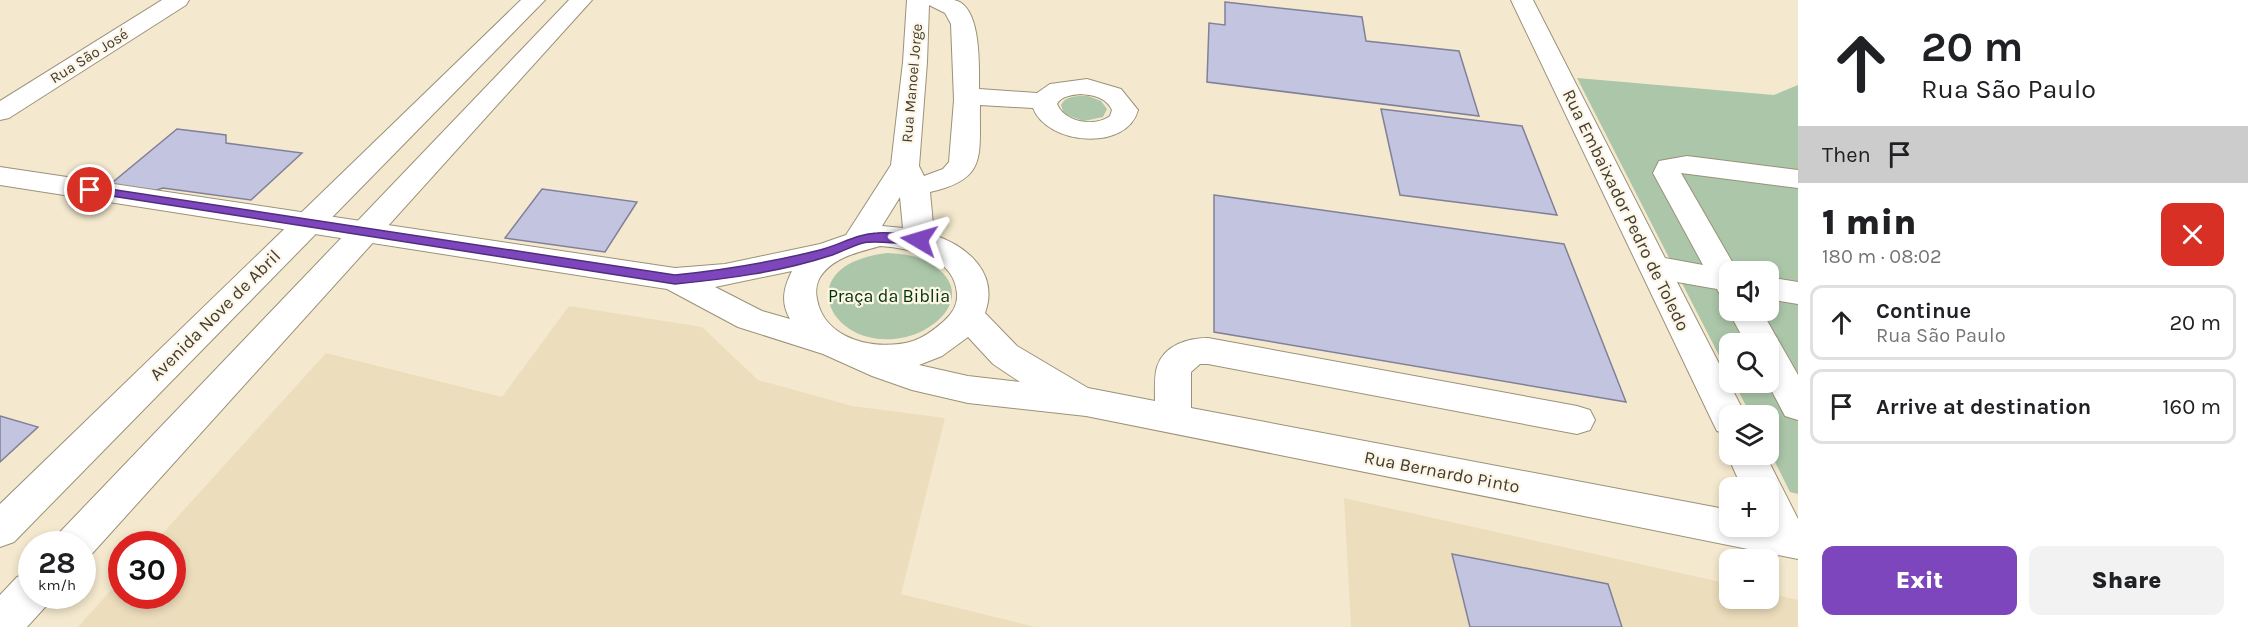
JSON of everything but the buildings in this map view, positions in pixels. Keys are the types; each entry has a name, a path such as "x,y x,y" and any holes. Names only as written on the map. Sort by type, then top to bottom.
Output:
{"street":[{"name":"Rua São José","path":"0,112 178,0"},
{"name":"Avenida Nove de Abril","path":"0,530 534,0"},
{"path":"87,531 581,0"},
{"name":"Rua Manoel Jorge","path":"918,0 915,62 903,180 919,240"},
{"path":"903,180 948,177 960,170 965,160 966,96 962,23 955,9 937,0"},
{"name":"Rua Embaixador Pedro de Toledo","path":"1522,0 1722,405"},
{"path":"966,96 1044,102"},
{"path":"1719,264 1667,173 1669,167 1687,164 1798,179"},
{"path":"0,176 675,279 725,275 826,253 859,239 889,236 919,240 951,255 965,270 973,288 974,298 969,317 956,333 946,340 911,355 884,357 843,348 750,319 675,279"},
{"name":"Rua Manoel Jorge","path":"859,239 903,180"},
{"path":"826,253 812,264 803,276 799,290 799,305 804,319 814,332 843,348"},
{"path":"1654,267 1719,280"},
{"path":"1779,289 1798,292"},
{"name":"Rua Bernardo Pinto","path":"969,317 1005,355 1086,402"},
{"name":"Rua Bernardo Pinto","path":"843,348 886,369 921,381 980,392 1086,402 1793,541"},
{"path":"1172,419 1174,368 1192,351 1208,351 1577,420"},
{"path":"1779,373 1798,406"},
{"path":"1779,518 1793,541"},
{"path":"0,625 18,606"}],"shaded area":[{"path":"569,306 702,327 758,380 852,406 945,418 901,594 1035,627 78,627 108,594 108,609 186,609 186,531 165,531 326,353 502,397"},
{"path":"1344,498 1719,582 1719,609 1779,609 1779,595 1798,600 1798,627 1351,627"}],"green space":[{"path":"1577,78 1774,95 1798,85 1798,494 1790,492 1776,465 1779,465 1779,405 1746,405 1739,393 1779,393 1779,333 1719,333 1719,355"},
{"path":"1088,96 1101,101 1107,109 1103,117 1084,121 1064,114 1061,105 1066,99"},
{"name":"Praça da Biblia","path":"888,253 907,255 931,263 947,278 952,289 951,299 947,310 930,327 906,337 879,339 857,333 840,321 830,306 829,289 837,273 856,261"}],"route":[{"path":"90,190 675,279 725,275 826,253 859,239 879,236 919,240"}]}
